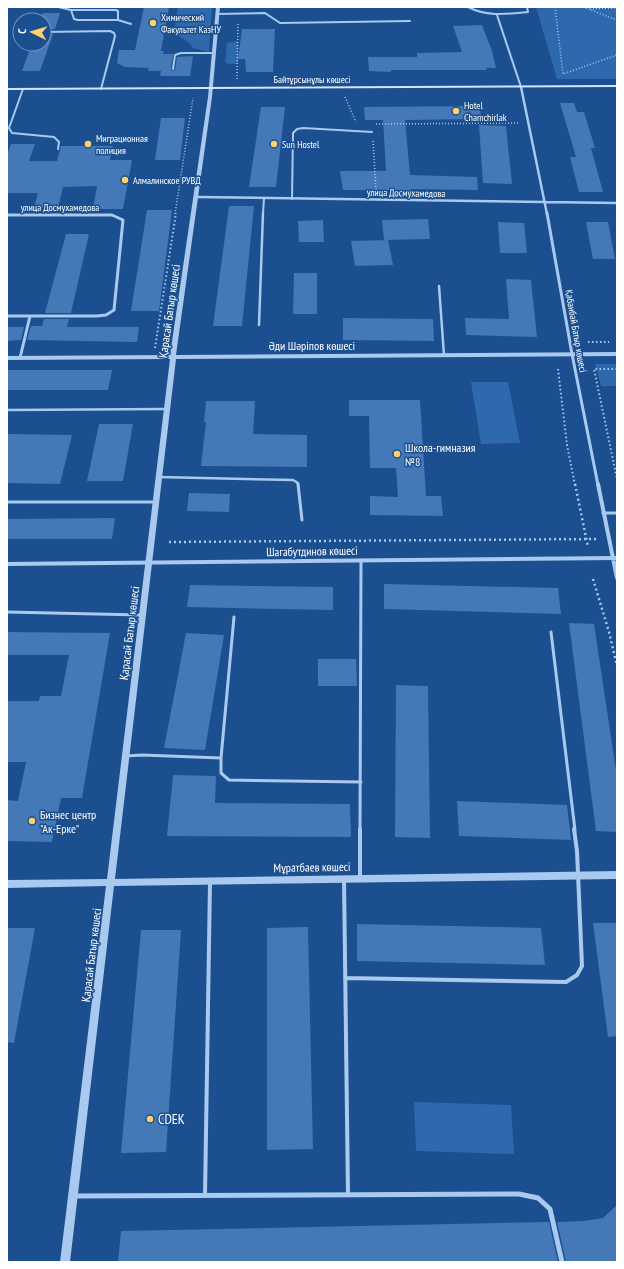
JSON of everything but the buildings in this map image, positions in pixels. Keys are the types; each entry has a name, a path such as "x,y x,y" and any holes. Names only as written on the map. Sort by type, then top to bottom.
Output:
{"main road":[{"name":"Байтұрсынұлы көшесі","path":"7,89 617,86"}],"street":[{"name":"Қарасай Батыр көшесі","path":"65,1262 173,357 211,88 218,7"},
{"name":"Қабанбай Батыр көшесі","path":"521,87 545,203 572,354 617,578"},
{"name":"улица Досмухамедова","path":"196,197 617,203"},
{"name":"улица Досмухамедова","path":"7,215 112,215 123,220 114,310 106,315 97,316 30,316"},
{"path":"7,316 30,316 20,358"},
{"name":"Әди Шәріпов көшесі","path":"7,358 617,354"},
{"name":"Шагабутдинов көшесі","path":"7,564 617,558"},
{"name":"Мұратбаев көшесі","path":"7,884 617,875"},
{"path":"73,1196 519,1194 538,1198 550,1209 562,1262"}],"lane":[{"path":"58,7 71,10 116,10 118,11 118,20"},
{"path":"468,7 479,12 498,15 528,12 527,7"},
{"path":"71,10 74,19 78,20 118,20 131,24"},
{"path":"217,14 265,13 280,23 410,21"},
{"path":"498,15 521,87"},
{"path":"52,32 110,31 114,33 115,36 101,89"},
{"path":"173,69 174,54 214,53"},
{"path":"23,89 9,128 12,133 54,137 59,142 58,149"},
{"path":"292,199 293,133 297,129 304,128 372,132"},
{"path":"259,325 264,198"},
{"path":"439,286 444,355"},
{"path":"7,410 167,409"},
{"path":"159,477 293,480 298,482 302,520"},
{"path":"7,502 156,502"},
{"path":"603,513 617,514"},
{"path":"360,879 361,560"},
{"path":"7,612 142,616"},
{"path":"234,617 221,758 222,773 229,780 361,782"},
{"path":"345,978 566,982 577,975 582,966 577,851 551,632"},
{"path":"126,756 142,755 221,758"},
{"path":"344,879 348,1195"},
{"path":"204,1196 210,881"}],"path":[{"path":"555,7 563,74 617,55"},
{"path":"583,7 617,20"},
{"path":"587,9 617,8"},
{"path":"237,81 239,14"},
{"path":"154,357 193,97"},
{"path":"345,97 356,124"},
{"path":"377,200 372,124 529,123"},
{"path":"588,342 610,342"},
{"path":"558,369 567,445 588,539 588,547"},
{"path":"617,369 594,369 617,479"},
{"path":"169,542 604,540"},
{"path":"592,579 609,632 617,666"}],"shaded area":[{"path":"178,7 212,7 209,52 193,48 189,43 174,33"},
{"path":"536,7 617,7 617,79 557,79"},
{"path":"238,41 238,64 228,64 225,62 227,43"},
{"path":"595,364 617,364 617,386 601,386"},
{"path":"471,382 508,382 520,443 481,444"},
{"path":"414,1102 511,1105 514,1154 416,1151"}],"place":[{"name":"Химический Факультет КазНУ","path":"153,23"},
{"name":"Hotel Chamchirlak","path":"456,111"},
{"name":"Миграционная полиция","path":"88,144"},
{"name":"Sun Hostel","path":"274,144"},
{"name":"Алмалинское РУВД","path":"125,180"},
{"name":"Школа-гимназия №8","path":"397,454"},
{"name":"Бизнес центр \"Ак-Ерке\"","path":"32,821"},
{"name":"CDEK","path":"150,1119"}]}
